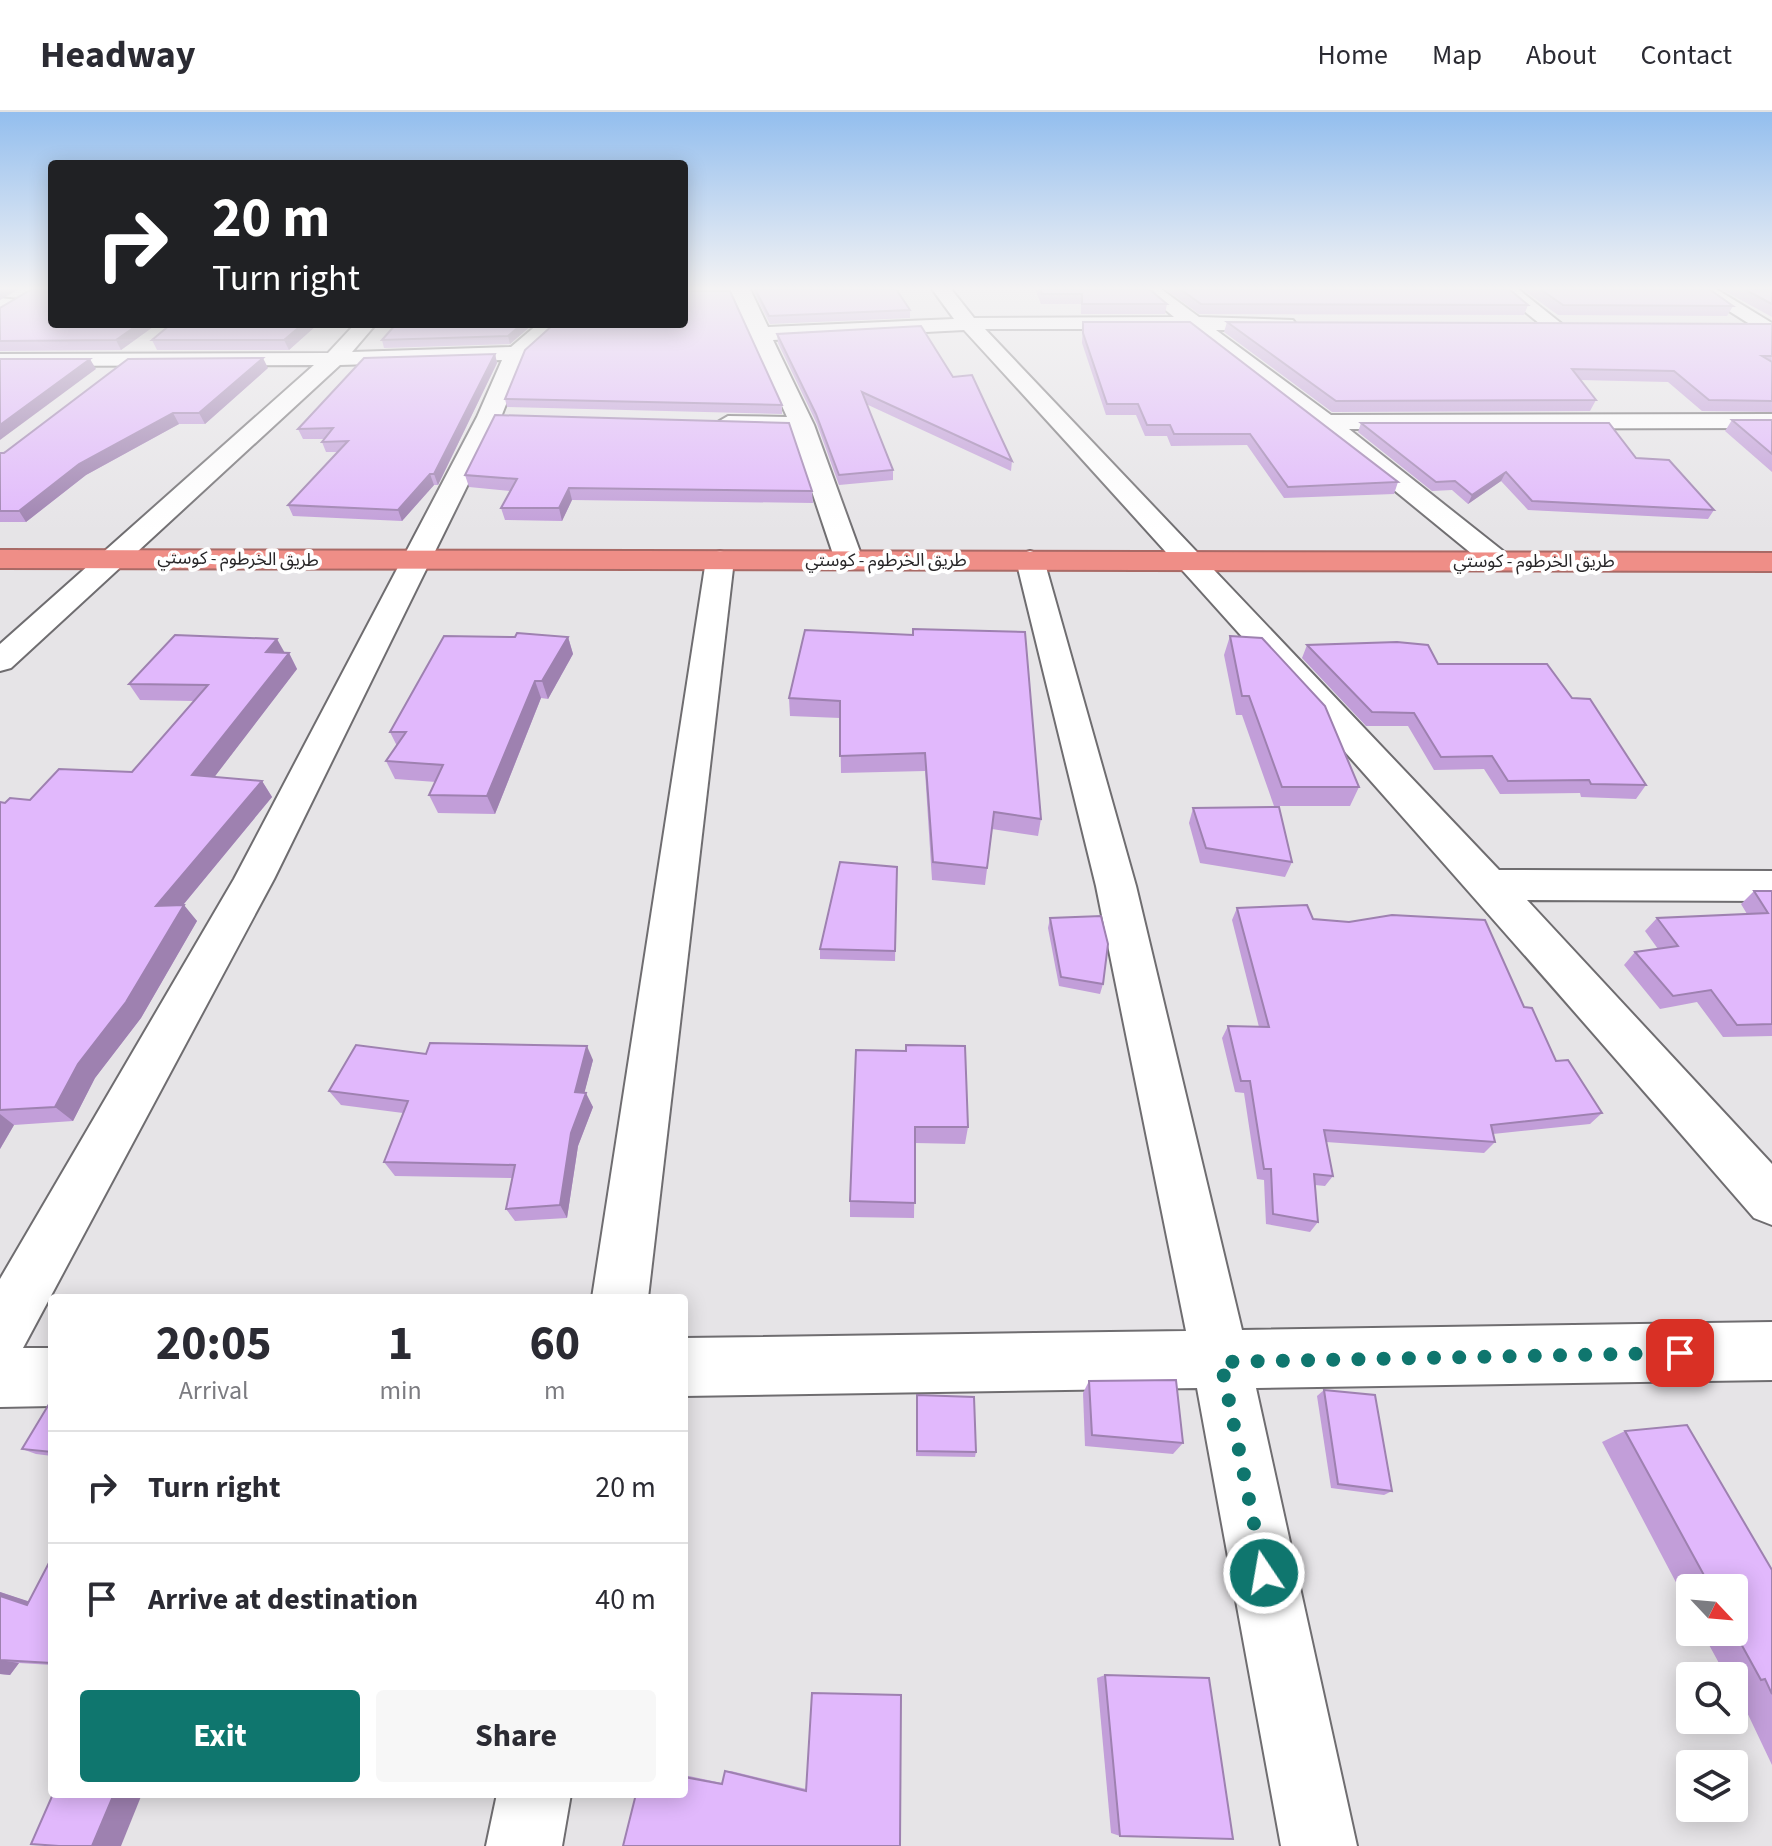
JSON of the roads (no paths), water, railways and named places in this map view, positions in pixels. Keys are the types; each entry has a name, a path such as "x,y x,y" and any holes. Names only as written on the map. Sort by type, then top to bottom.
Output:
{"highway":[{"name":"طريق الخرطوم - كوستي","path":"0,559 1772,562"}],"street":[{"path":"93,387 115,370"},
{"path":"0,661 322,370"},
{"path":"0,1334 254,879 416,561 505,418 513,370"},
{"path":"777,370 802,425 849,560"},
{"path":"1012,370 1489,885 1772,1201"},
{"path":"1254,370 1325,422 1498,561"},
{"path":"1325,422 1772,421"},
{"path":"708,423 802,425"},
{"path":"621,1294 720,560"},
{"path":"1030,560 1116,886 1221,1362 1319,1846"},
{"path":"1489,885 1772,886"},
{"path":"688,1367 1221,1362 1772,1351"},
{"path":"0,1378 48,1377"},
{"path":"524,1846 533,1798"}]}
